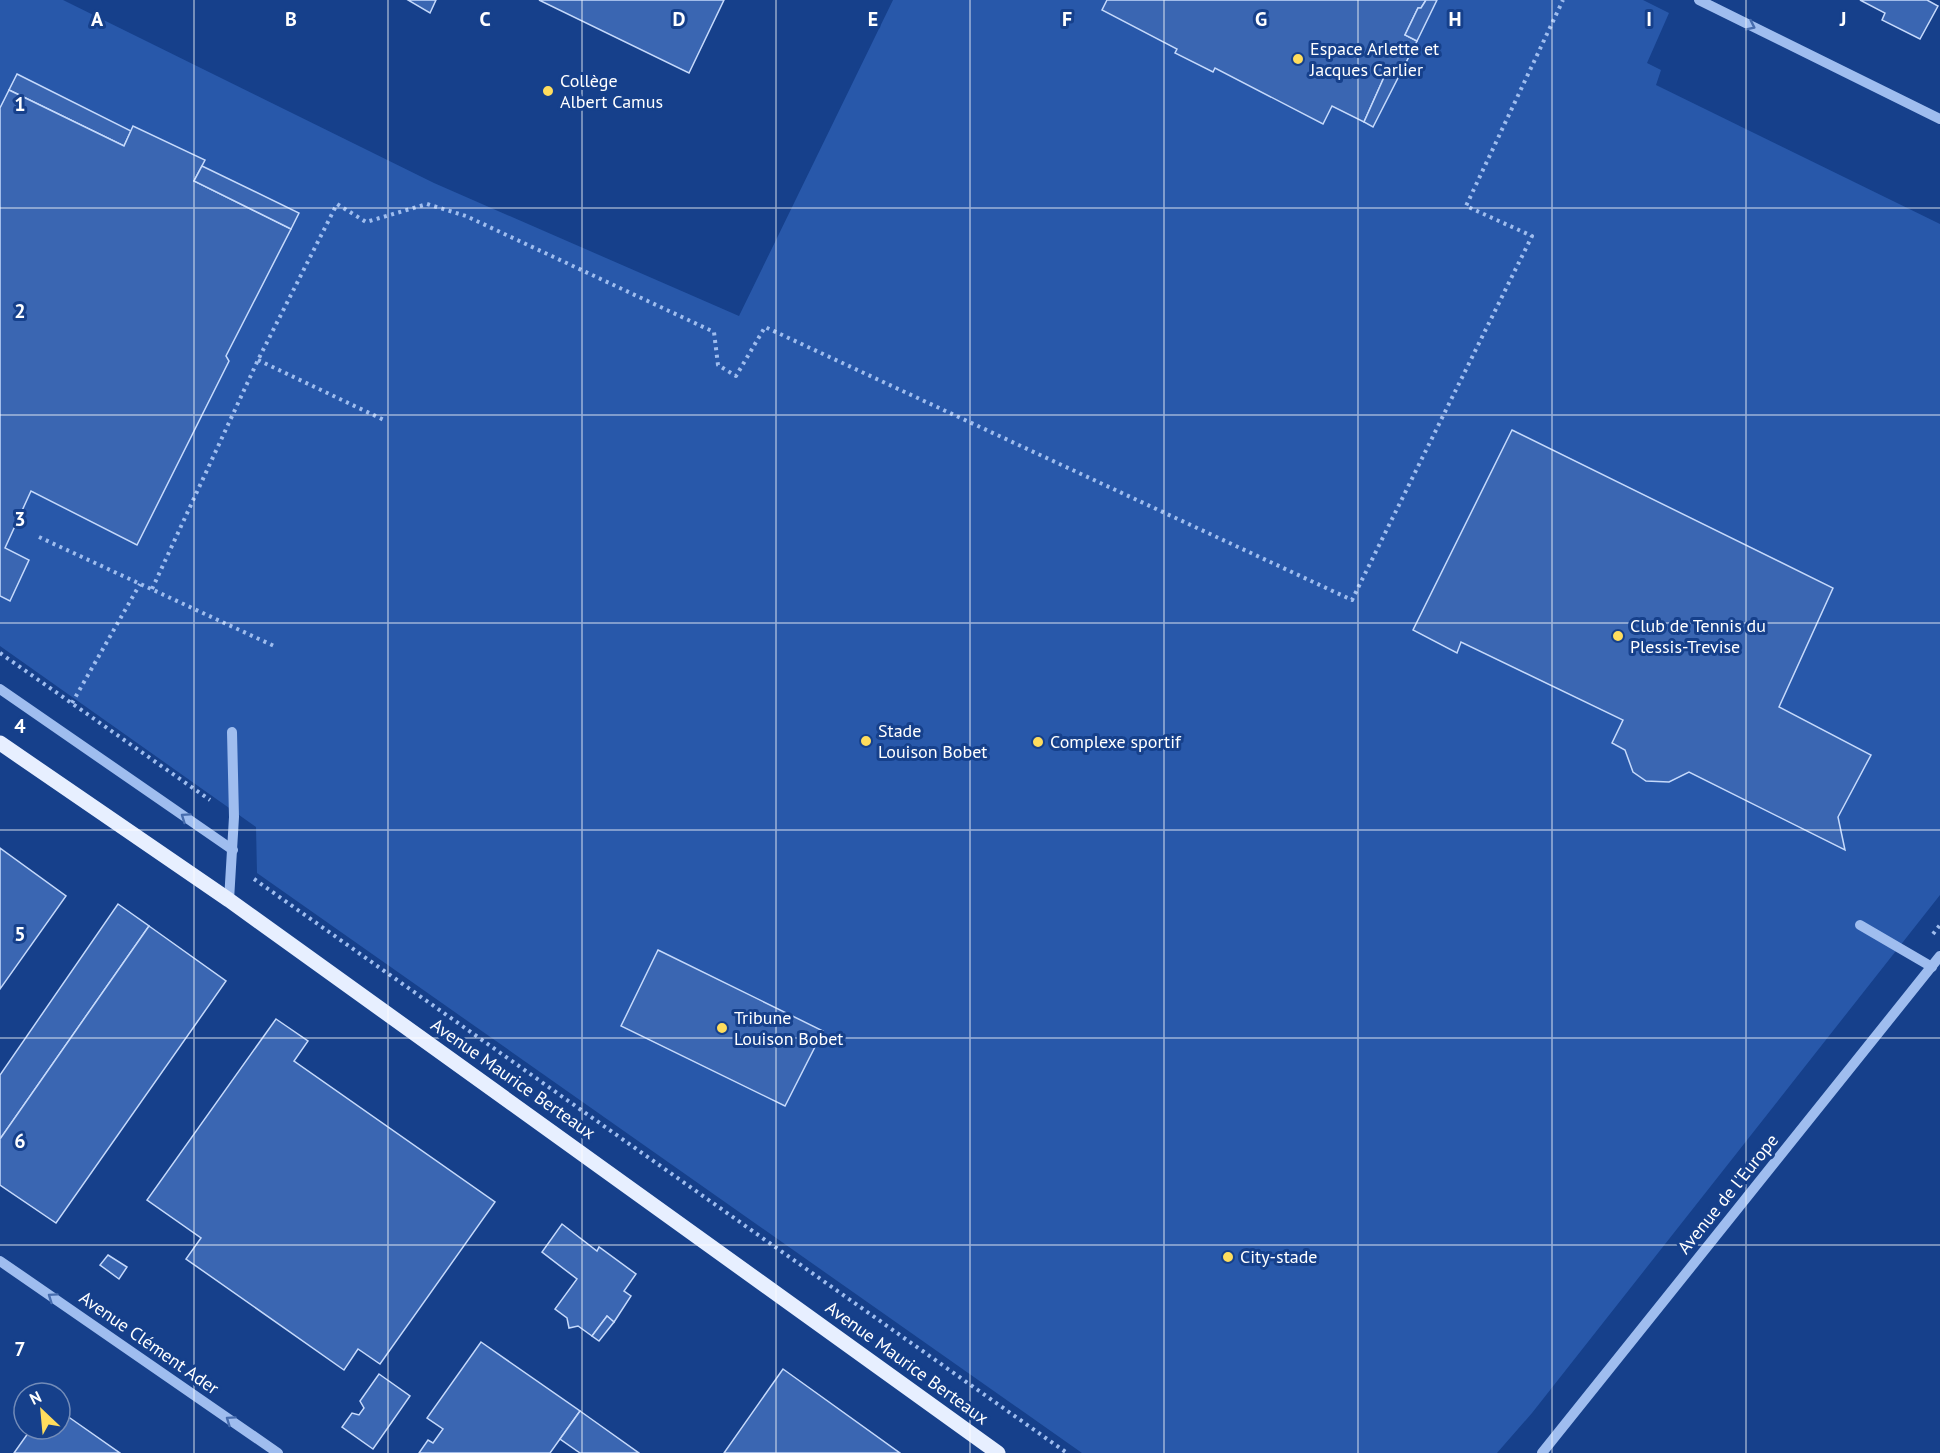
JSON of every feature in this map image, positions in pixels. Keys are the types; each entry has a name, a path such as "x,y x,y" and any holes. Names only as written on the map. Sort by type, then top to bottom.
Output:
{"main road":[{"name":"Avenue Maurice Berteaux","path":"0,744 229,900 998,1453"}],"street":[{"path":"1699,0 1940,119"},
{"path":"0,689 233,850"},
{"path":"229,900 234,817 232,732"},
{"path":"1860,925 1932,967"},
{"name":"Avenue de l'Europe","path":"1542,1453 1940,956"},
{"name":"Avenue Clément Ader","path":"0,1261 279,1453"}],"path":[{"path":"152,589 258,360 337,204 366,222 427,204 466,216 714,332 718,365 736,376 765,327 1352,600 1532,236 1467,206 1563,0"},
{"path":"258,360 384,420"},
{"path":"39,537 274,646"},
{"path":"72,703 140,584"},
{"path":"0,653 234,817"},
{"path":"252,877 1067,1453"}],"shaded area":[{"name":"Complexe sportif","path":"0,0 63,0 434,183 739,316 893,0 1643,0 1669,13 1647,63 1661,70 1656,85 1940,224 1940,895 1532,1413 1497,1453 1082,1453 257,873 256,827 0,646"}],"building":[{"path":"408,0 436,0 430,13"},
{"path":"539,0 724,0 689,73"},
{"name":"Espace Arlette et Jacques Carlier","path":"1107,0 1426,0 1421,8 1418,8 1405,35 1417,41 1401,72 1389,66 1364,122 1332,106 1323,124 1215,68 1213,72 1175,53 1177,49 1102,10"},
{"path":"1426,0 1437,0 1417,41 1405,35 1418,8 1421,8"},
{"path":"1860,0 1927,0 1938,6 1920,39 1882,20 1885,13"},
{"path":"1389,66 1401,72 1373,127 1364,122"},
{"path":"17,74 131,131 124,146 9,90"},
{"path":"9,90 124,146 133,126 205,160 194,181 291,229 226,356 229,361 137,545 31,491 5,548 29,560 10,601 0,596 0,108"},
{"path":"202,166 299,213 291,229 194,181"},
{"name":"Club de Tennis du Plessis-Trevise","path":"1512,430 1833,588 1779,707 1871,755 1838,817 1845,850 1689,772 1669,782 1646,781 1633,772 1625,750 1612,743 1623,720 1461,642 1457,653 1413,630"},
{"path":"0,848 66,896 0,989"},
{"path":"118,904 149,926 0,1139 0,1075"},
{"path":"149,926 226,981 56,1223 0,1185 0,1139"},
{"name":"Tribune Louison Bobet","path":"658,950 823,1031 785,1106 621,1026"},
{"path":"276,1019 308,1041 294,1061 495,1202 380,1364 358,1349 344,1370 186,1259 201,1238 147,1200"},
{"path":"562,1224 597,1251 599,1247 636,1274 624,1291 631,1296 614,1322 607,1316 592,1336 578,1326 569,1328 567,1318 555,1309 577,1279 542,1252"},
{"path":"108,1255 127,1267 119,1279 100,1265"},
{"path":"607,1316 614,1322 599,1341 592,1336"},
{"path":"481,1342 580,1411 550,1453 419,1453 428,1440 433,1443 443,1429 427,1418"},
{"path":"783,1369 900,1453 724,1453"},
{"path":"379,1374 410,1396 373,1449 342,1427 352,1413 359,1415 364,1408 360,1401"},
{"path":"580,1411 639,1453 580,1453 560,1439"},
{"path":"72,1419 120,1453 14,1453 22,1441 72,1441"}],"place":[{"name":"Espace Arlette et Jacques Carlier","path":"1298,59"},
{"name":"Collège Albert Camus","path":"548,91"},
{"name":"Club de Tennis du Plessis-Trevise","path":"1618,636"},
{"name":"Stade Louison Bobet","path":"866,741"},
{"name":"Complexe sportif","path":"1038,742"},
{"name":"Tribune Louison Bobet","path":"722,1028"},
{"name":"City-stade","path":"1228,1257"}]}
